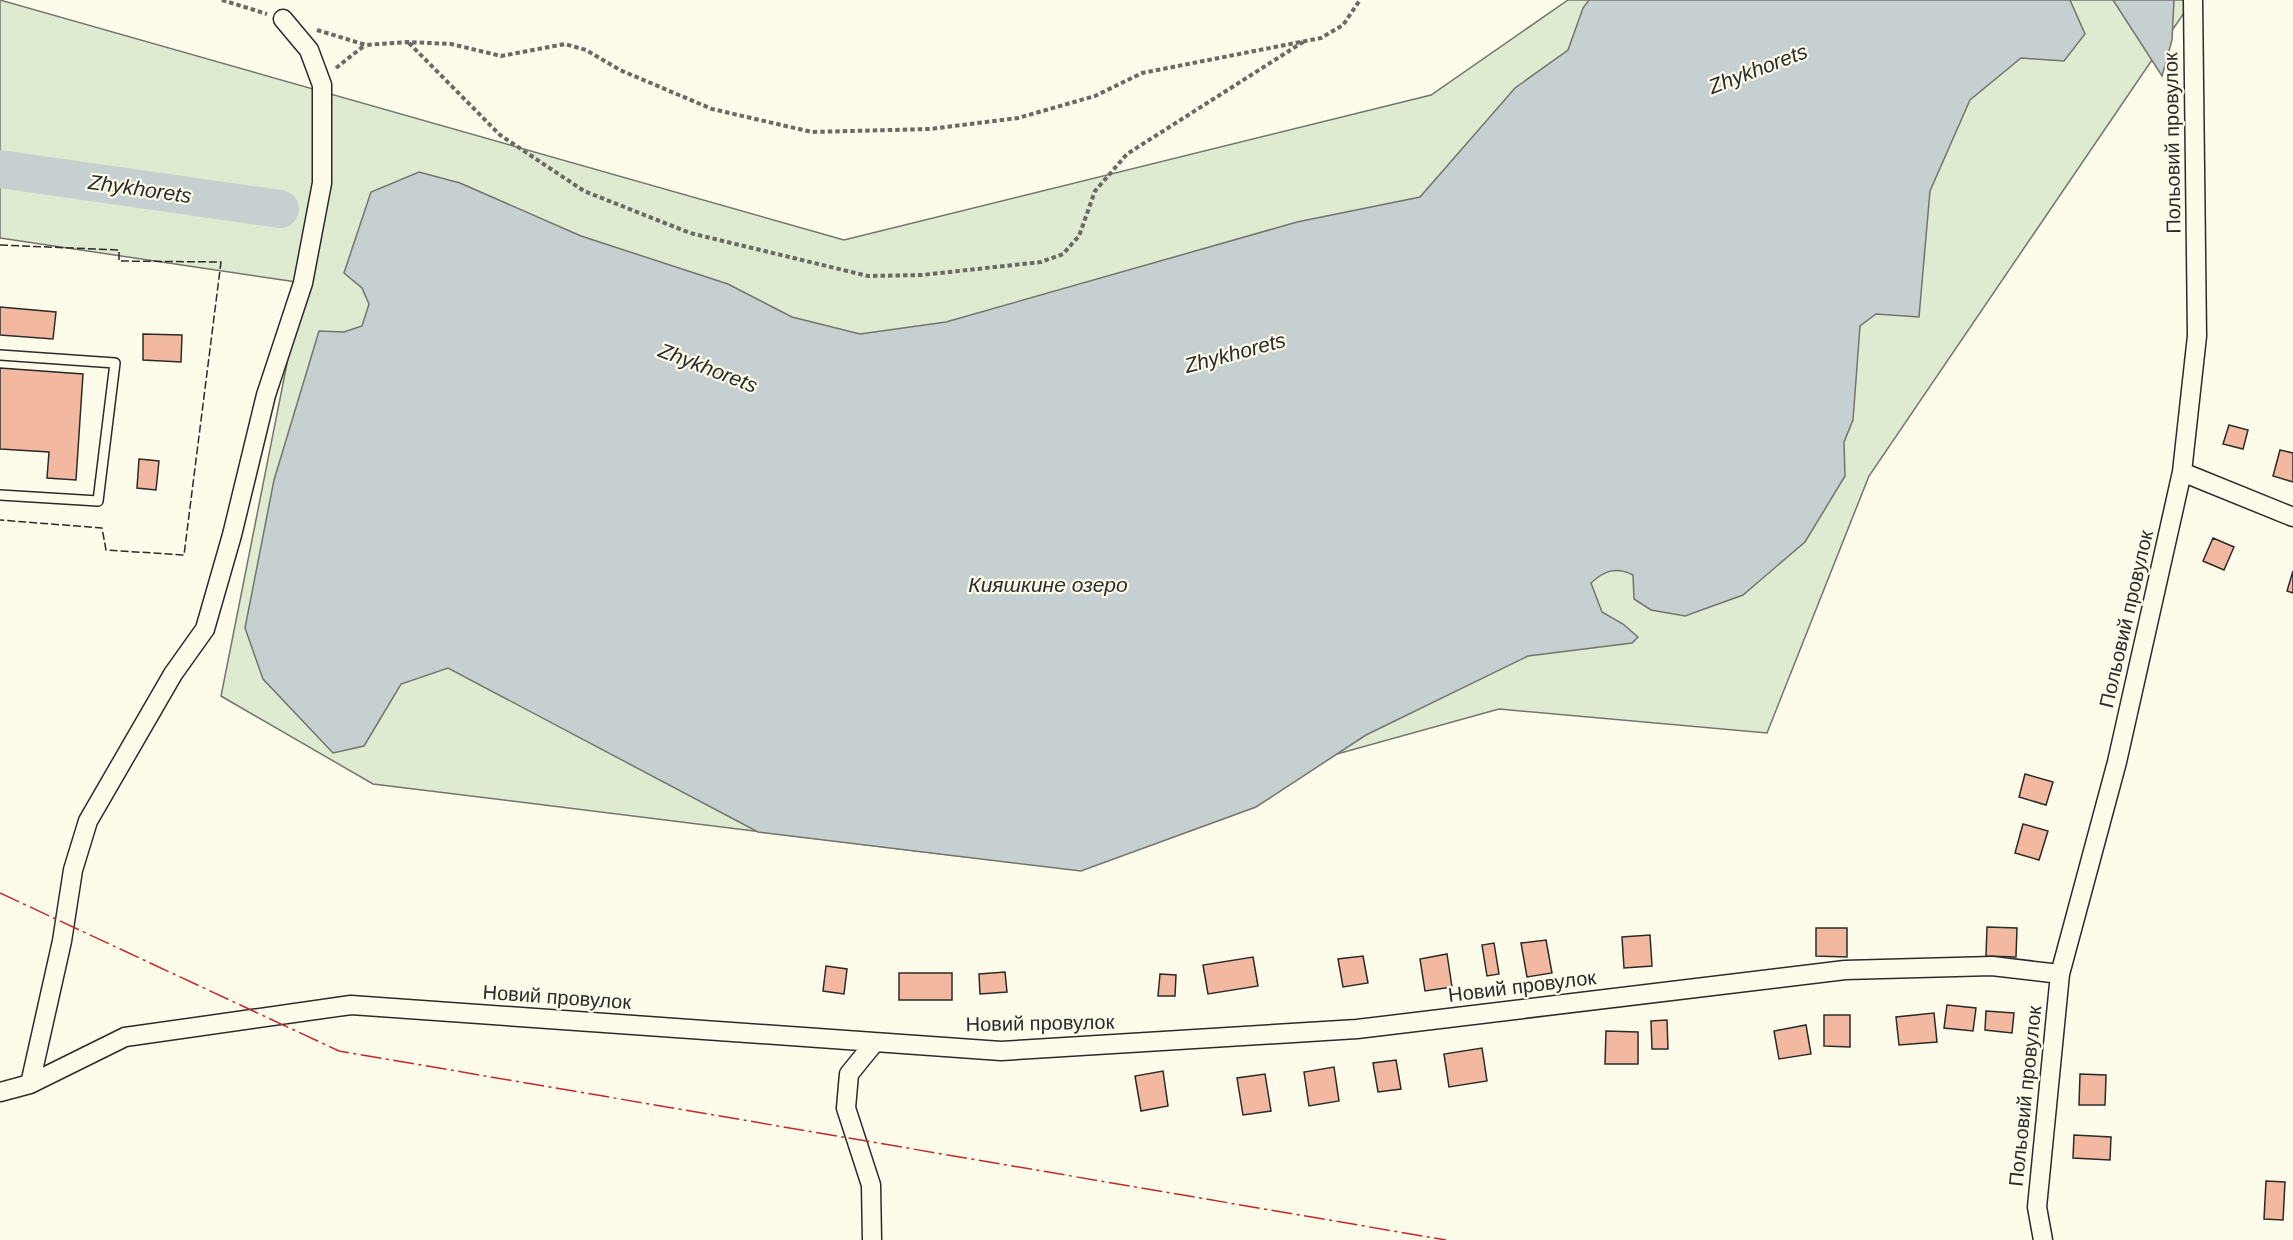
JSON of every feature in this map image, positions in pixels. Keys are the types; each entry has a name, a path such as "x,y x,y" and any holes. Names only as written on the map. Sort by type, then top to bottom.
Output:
{"street":[{"name":"Польовий провулок","path":"2043,1240 2037,1208 2060,975 2117,762 2182,472 2197,336 2193,0"},
{"path":"30,1084 62,941 74,870 88,821 173,674 205,629 232,535 266,395 303,283 322,183 322,85 309,50 283,19"},
{"path":"2182,472 2293,517"},
{"name":"Новий провулок","path":"0,1092 30,1084 125,1036 351,1005 1001,1051 1357,1029 1845,970 1992,966 2060,975"},
{"path":"872,1240 871,1185 846,1108 849,1074 875,1042"}],"lane":[{"path":"0,355 115,363 98,501 0,495"}],"path":[{"path":"222,0 283,19"},
{"path":"314,28 366,45 408,42 451,44 501,56 565,44 586,50 620,70 712,109 812,132 930,129 1018,118 1095,96 1142,73 1321,38 1342,25 1360,0"},
{"path":"408,42 500,135 584,192 690,233 868,276 922,275 1041,262 1063,254 1079,236 1095,191 1127,154 1305,41"},
{"path":"322,85 340,63 366,45"}],"green space":[{"name":"Кияшкине озеро","path":"0,0 844,240 1431,95 1568,0 2196,0 2190,4 1869,476 1767,733 1499,709 966,857 373,784 221,696 303,283 0,238"}],"water":[{"name":"Кияшкине озеро","path":"1589,0 2070,0 2085,34 2064,61 2021,58 1970,100 1930,191 1919,317 1876,314 1860,326 1853,420 1844,442 1845,476 1805,542 1743,595 1685,616 1651,610 1634,599 1633,575 1616,570 1610,571 1591,583 1602,612 1623,624 1638,637 1632,643 1528,656 1366,735 1256,807 1081,871 758,832 448,668 401,684 364,746 333,753 263,679 245,628 274,480 319,331 344,332 362,326 369,304 362,288 344,273 371,192 419,172 460,183 581,236 728,284 792,317 860,334 946,322 1297,222 1420,197 1515,88 1568,50 1583,8"},
{"path":"2113,0 2174,0 2172,40 2162,76"}],"building":[{"path":"0,307 56,312 53,339 0,335"},
{"path":"143,334 182,335 181,362 143,360"},
{"path":"0,368 83,374 76,480 47,478 49,452 0,449"},
{"path":"2229,425 2248,430 2243,449 2223,444"},
{"path":"2280,450 2293,453 2293,482 2273,476"},
{"path":"139,459 159,461 156,490 137,488"},
{"path":"2213,538 2234,547 2224,570 2203,561"},
{"path":"2293,571 2293,593 2287,591"},
{"path":"2025,774 2053,782 2046,805 2019,797"},
{"path":"2023,824 2048,831 2039,860 2015,853"},
{"path":"1987,927 2017,928 2016,957 1986,956"},
{"path":"1816,928 1847,928 1847,957 1816,956"},
{"path":"1650,935 1652,966 1624,968 1622,937"},
{"path":"1546,940 1552,973 1527,977 1521,943"},
{"path":"1494,943 1499,974 1487,976 1482,945"},
{"path":"1447,954 1452,987 1425,991 1420,959"},
{"path":"1363,956 1368,983 1343,987 1338,959"},
{"path":"1253,957 1258,986 1208,994 1203,965"},
{"path":"826,966 847,969 844,994 823,991"},
{"path":"1005,972 1007,992 980,994 979,974"},
{"path":"899,973 952,973 952,1000 899,1000"},
{"path":"1160,974 1176,975 1175,996 1158,996"},
{"path":"1947,1005 1976,1008 1973,1031 1944,1028"},
{"path":"1986,1011 2014,1013 2012,1033 1985,1030"},
{"path":"1934,1013 1937,1042 1899,1045 1896,1017"},
{"path":"1824,1015 1850,1015 1850,1047 1824,1046"},
{"path":"1667,1020 1668,1049 1652,1049 1651,1021"},
{"path":"1806,1025 1811,1054 1779,1059 1774,1031"},
{"path":"1606,1031 1638,1032 1638,1064 1605,1064"},
{"path":"1482,1048 1487,1081 1449,1087 1444,1054"},
{"path":"1396,1060 1401,1089 1378,1092 1373,1063"},
{"path":"1334,1067 1339,1101 1309,1106 1304,1072"},
{"path":"1163,1071 1168,1106 1141,1111 1135,1076"},
{"path":"1265,1074 1271,1111 1243,1115 1237,1078"},
{"path":"2080,1074 2106,1075 2105,1105 2079,1105"},
{"path":"2074,1135 2111,1137 2110,1160 2073,1158"},
{"path":"2266,1181 2285,1182 2283,1220 2264,1219"}],"waterway":[{"name":"Zhykhorets","path":"0,169 280,209"}],"fence":[{"path":"0,245 119,250 119,261 221,262 184,555 106,550 102,528 0,520"}],"power":[{"path":"0,893 339,1051 1446,1240"}]}
